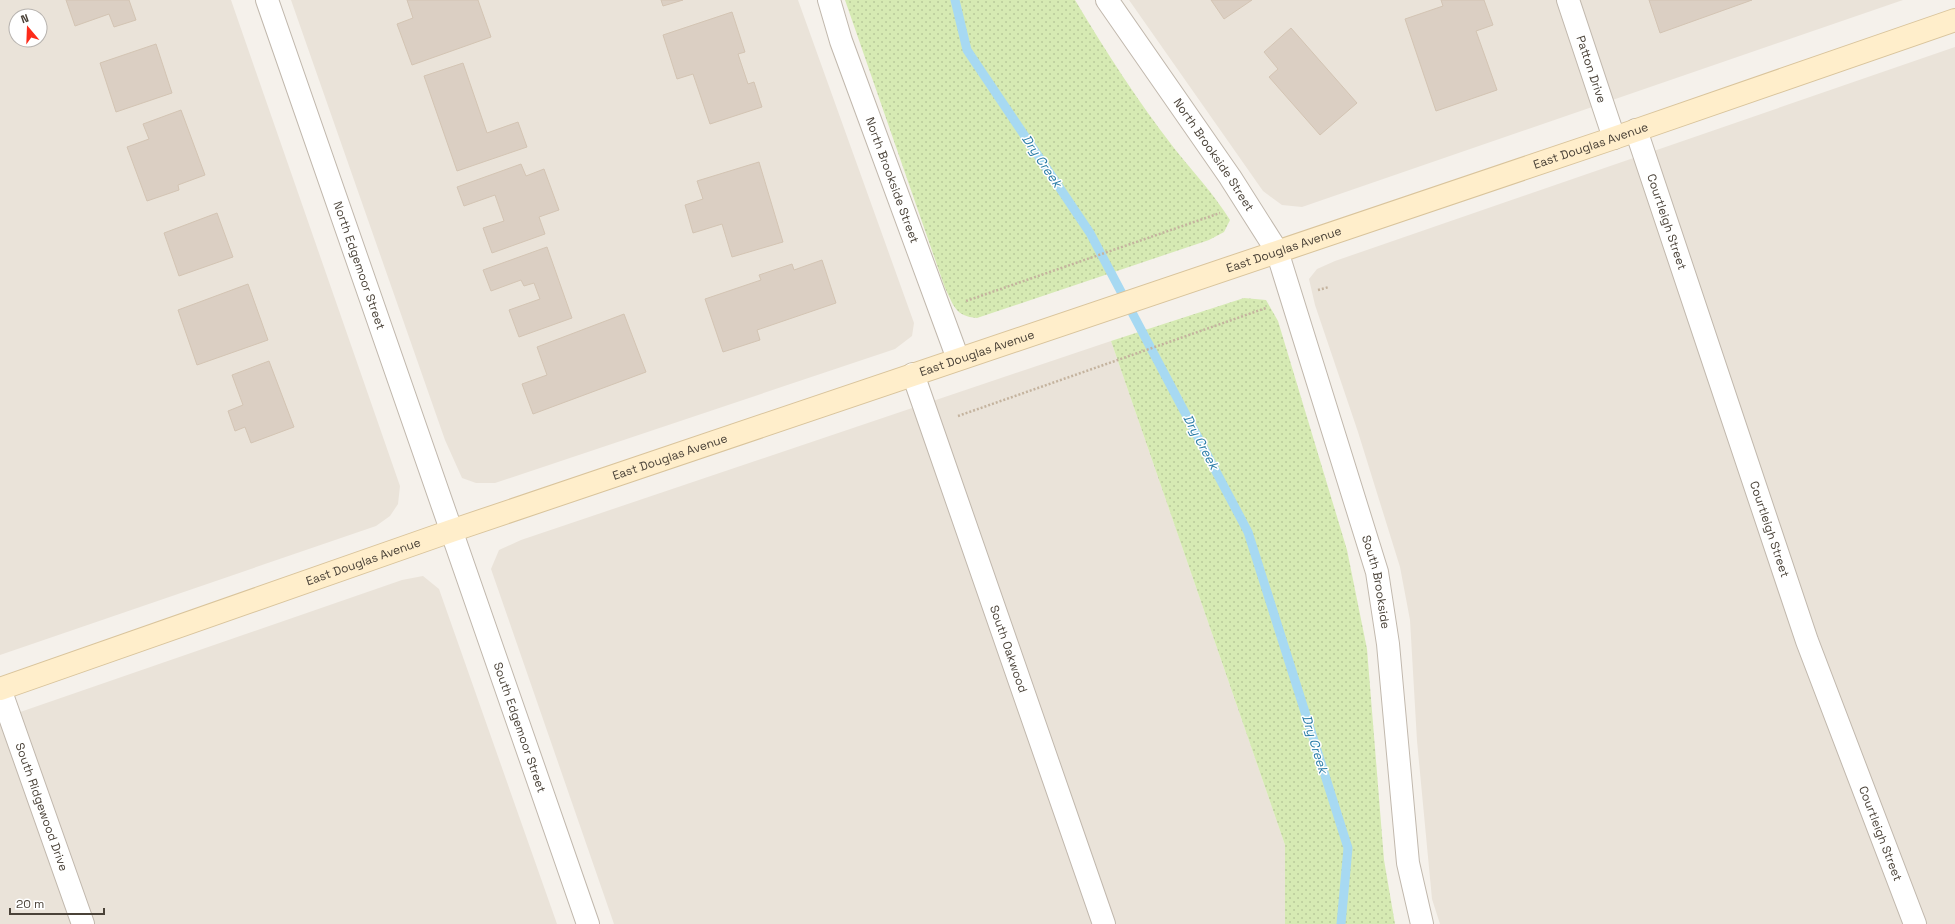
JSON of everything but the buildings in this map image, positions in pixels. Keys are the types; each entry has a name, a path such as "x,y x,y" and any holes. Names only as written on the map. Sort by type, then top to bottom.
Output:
{"main road":[{"name":"East Douglas Avenue","path":"0,689 451,531 1111,308 1151,293 1614,138 1955,20"}],"street":[{"name":"North Edgemoor Street","path":"267,0 451,531"},
{"name":"North Brookside Street","path":"829,0 841,41 958,359"},
{"name":"North Brookside Street","path":"1107,0 1230,177 1277,252"},
{"name":"Patton Drive","path":"1568,0 1614,138"},
{"name":"Courtleigh Street","path":"1636,130 1807,641 1915,924"},
{"name":"South Brookside","path":"1277,252 1377,572 1388,644 1408,863 1422,924"},
{"name":"South Oakwood","path":"913,374 1104,924"},
{"name":"South Edgemoor Street","path":"451,531 588,924"},
{"name":"South Ridgewood Drive","path":"0,689 83,924"}],"path":[{"path":"940,310 1247,203"},
{"path":"931,426 1292,298 1329,287"}],"shaded area":[{"path":"0,0 231,0 400,486 398,504 390,516 376,526 0,655"},
{"path":"291,0 798,0 914,323 912,336 895,349 495,483 476,483 462,478 445,440"},
{"path":"1129,0 1903,0 1302,207 1282,205 1263,191"},
{"path":"1955,47 1955,924 1440,924 1432,899 1417,741 1410,620 1400,567 1358,432 1315,305 1309,279 1317,269 1335,261"},
{"path":"1111,341 1285,845 1285,924 614,924 491,569 499,550 521,540"},
{"path":"423,576 439,589 557,924 0,924 0,719 402,580"}],"green space":[{"path":"845,0 1075,0 1110,57 1147,112 1224,210 1230,220 1224,232 1209,240 977,318 964,315 953,305 945,288"},
{"path":"1244,298 1266,300 1278,321 1347,550 1367,649 1384,860 1395,924 1285,924 1285,845 1111,341"}],"waterway":[{"name":"Dry Creek","path":"955,0 967,50 1090,233 1248,532 1348,848 1341,924"}]}
